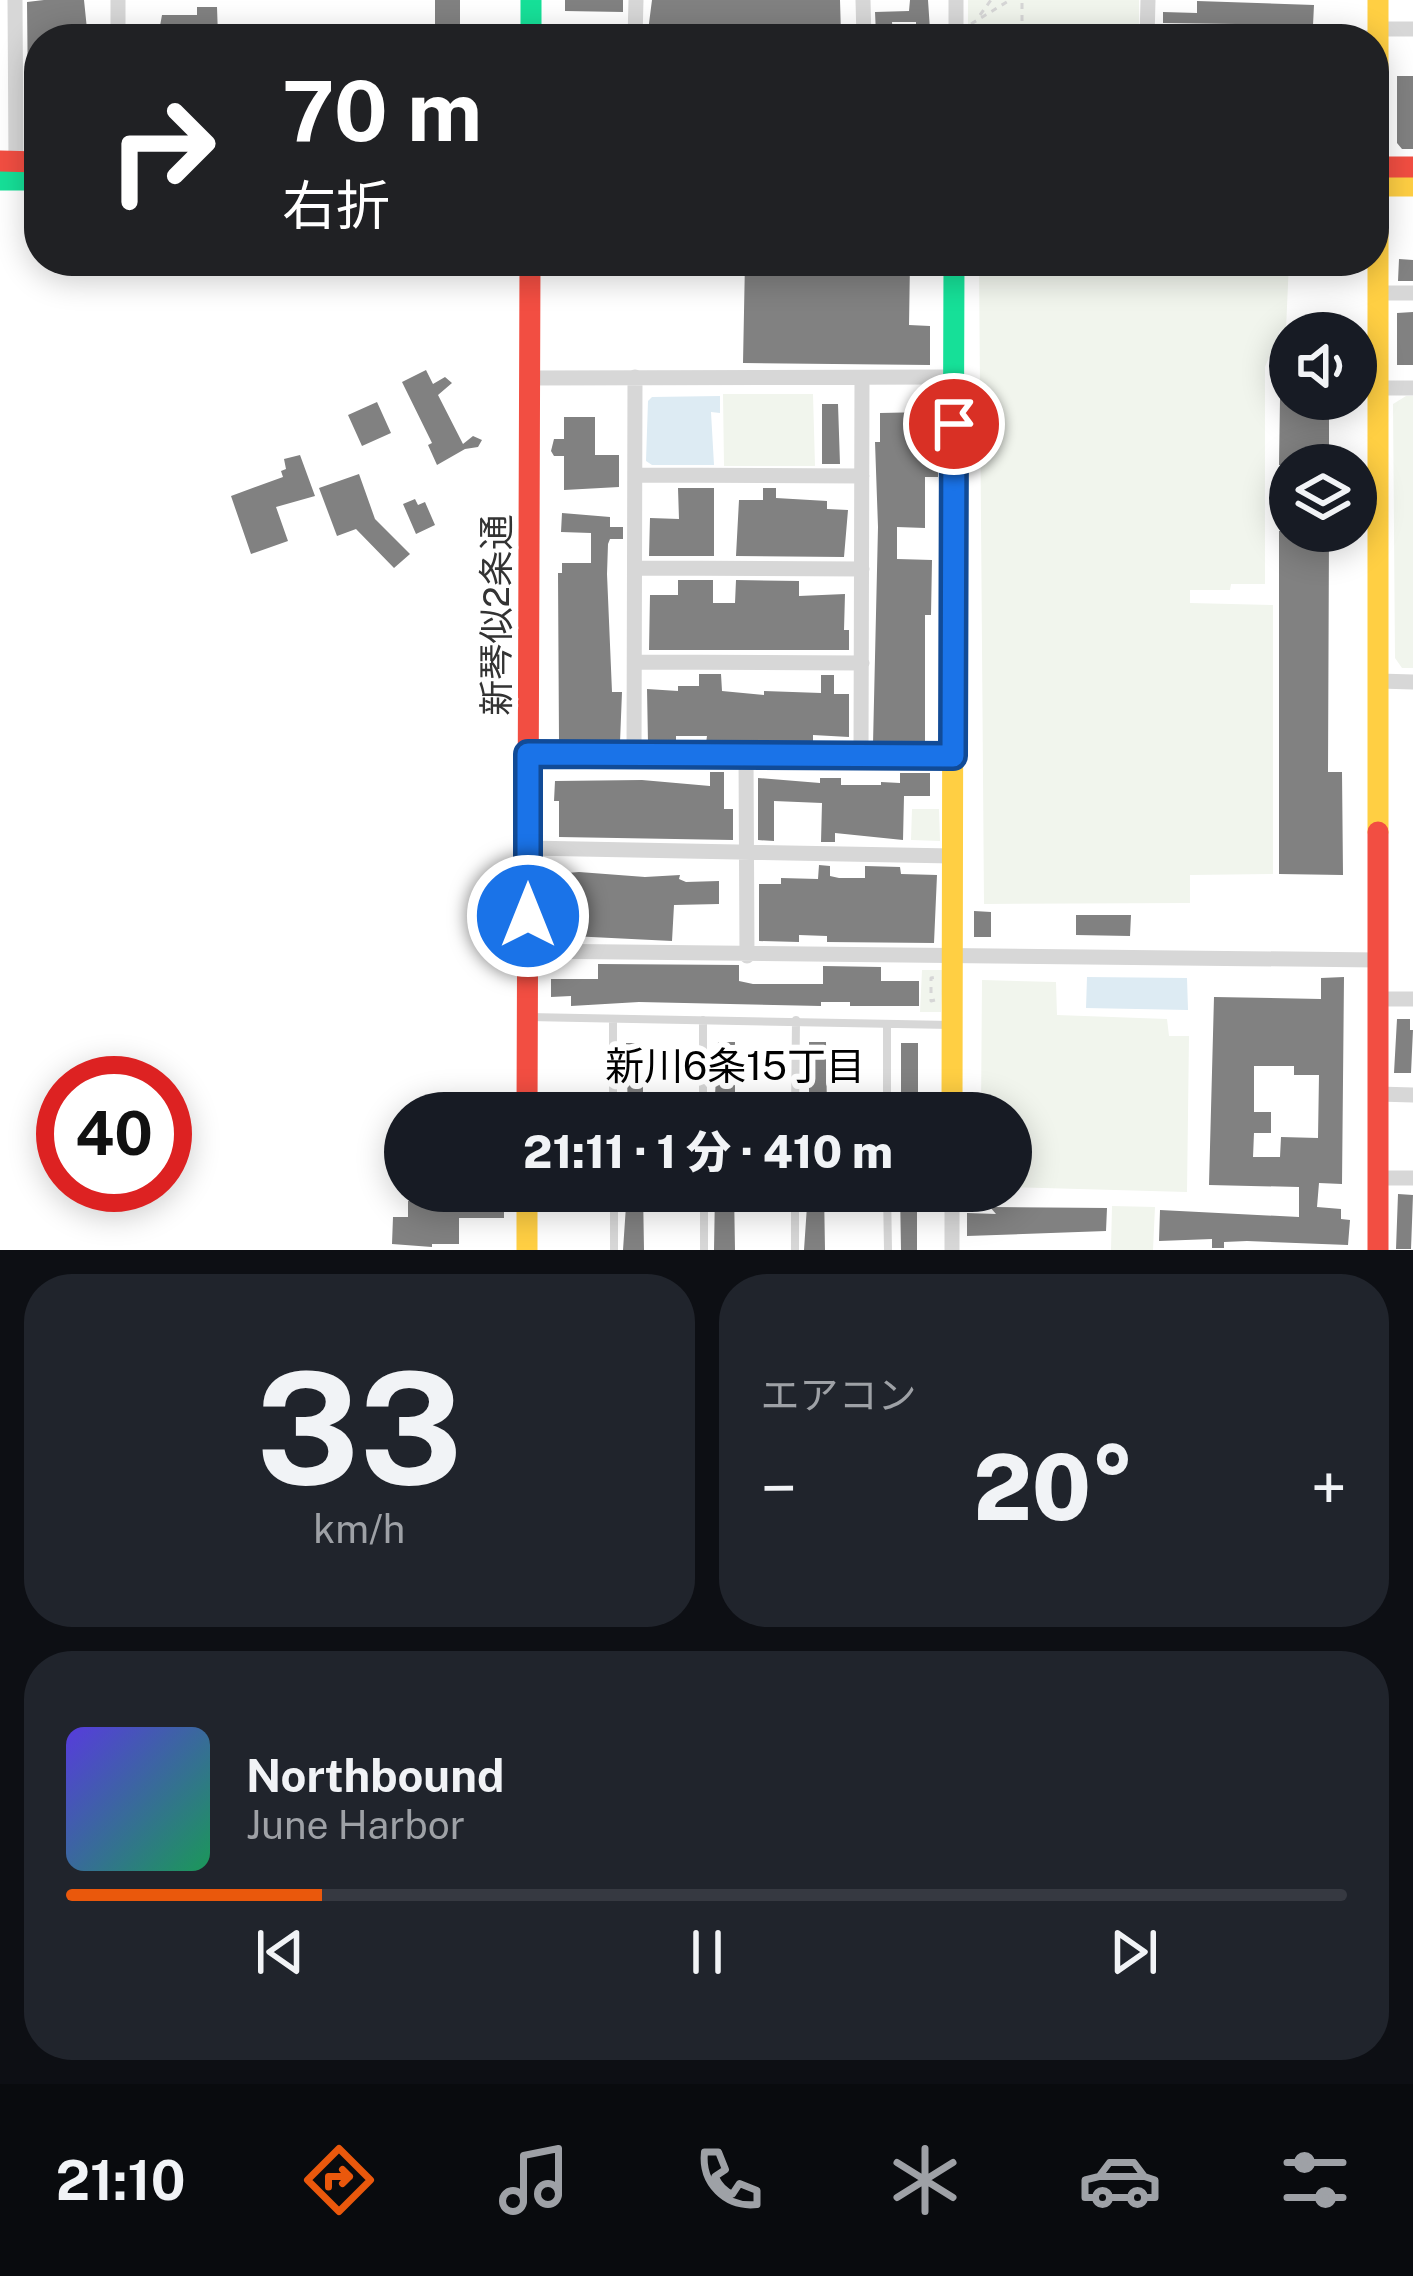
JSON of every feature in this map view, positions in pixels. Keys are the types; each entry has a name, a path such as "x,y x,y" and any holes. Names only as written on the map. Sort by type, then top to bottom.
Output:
{"street":[{"path":"14,0 18,162"},
{"name":"新琴似2条通","path":"527,1092 530,276"},
{"path":"952,1092 955,276"},
{"path":"1378,276 1378,1250"},
{"path":"1378,293 1413,293"},
{"path":"634,754 635,377"},
{"path":"530,378 954,377"},
{"path":"861,755 862,378"},
{"path":"1378,388 1413,388"},
{"path":"635,475 862,476"},
{"path":"635,568 862,569"},
{"path":"635,662 862,663"},
{"path":"1379,682 1413,682"},
{"path":"528,754 953,756"},
{"path":"746,755 747,956"},
{"path":"528,848 953,856"},
{"path":"528,951 1378,960"},
{"path":"1378,999 1413,999"},
{"path":"1378,1094 1413,1095"},
{"path":"1378,1178 1413,1178"},
{"path":"527,1212 527,1250"},
{"path":"952,1212 952,1250"}],"lane":[{"path":"527,1017 952,1024"},
{"path":"613,1019 614,1092"},
{"path":"703,1020 703,1092"},
{"path":"795,1092 796,1020"},
{"path":"887,1024 887,1092"},
{"path":"614,1212 614,1250"},
{"path":"704,1212 704,1250"},
{"path":"795,1212 795,1250"},
{"path":"887,1212 888,1250"}],"path":[{"path":"979,17 991,0"},
{"path":"970,24 1010,0"},
{"path":"1022,0 1022,24"},
{"path":"1012,18 1022,17"}],"shaded area":[{"path":"968,0 1139,0 1139,24 968,24"},
{"path":"979,276 1288,276 1287,312 1269,312 1265,584 1190,590 1190,603 1273,605 1273,874 1190,875 1190,903 984,904"},
{"path":"723,394 813,394 815,466 724,466"},
{"path":"720,396 720,413 711,412 714,465 652,465 646,461 648,401 652,397"},
{"path":"1413,396 1413,668 1402,668 1395,658 1393,404"},
{"path":"912,809 939,809 940,841 911,840"},
{"path":"922,970 943,970 941,1012 920,1012"},
{"path":"1087,977 1187,978 1188,1010 1086,1008"},
{"path":"982,980 1056,982 1057,1015 1167,1019 1169,1036 1189,1036 1187,1192 1032,1188 1032,1092 981,1092"},
{"path":"1112,1206 1155,1207 1153,1250 1111,1250"}],"building":[{"path":"84,0 86,24 27,24 27,2"},
{"path":"435,0 460,0 460,24 435,24"},
{"path":"565,0 623,0 623,12 565,11"},
{"path":"652,0 840,0 841,24 649,24"},
{"path":"910,0 928,0 930,24 876,24 875,12 909,11"},
{"path":"1197,1 1314,5 1313,24 1163,23 1163,12 1197,13"},
{"path":"197,7 217,7 218,24 160,24 162,15 197,15"},
{"path":"1397,76 1413,76 1413,149 1402,149 1397,143"},
{"path":"1399,259 1413,260 1413,281 1398,281"},
{"path":"745,276 910,276 909,325 930,326 930,365 743,363"},
{"path":"1413,312 1413,365 1397,365 1397,313"},
{"path":"426,370 433,384 445,377 452,383 438,395 463,444 473,436 482,440 478,447 437,465 428,445 432,443 402,382"},
{"path":"377,402 391,433 362,446 348,415"},
{"path":"822,404 838,404 840,464 822,464"},
{"path":"928,412 929,452 939,452 938,477 925,477 925,528 897,527 897,559 932,560 931,615 925,615 925,744 873,744 875,442 880,442 880,413"},
{"path":"564,417 595,417 595,455 619,455 619,487 564,490 564,456 551,451 554,439 564,439"},
{"path":"1280,420 1329,420 1329,444 1279,444"},
{"path":"300,455 315,496 276,507 288,541 251,554 231,496 283,477 284,459"},
{"path":"359,474 375,519 410,554 394,568 356,529 337,536 319,488"},
{"path":"678,488 714,488 714,556 649,556 650,518 679,519"},
{"path":"763,488 776,488 776,498 827,501 827,509 848,510 844,557 736,556 739,500 763,500"},
{"path":"415,499 418,505 425,502 435,525 416,534 403,504"},
{"path":"562,513 610,517 610,527 623,527 623,539 610,539 608,544 607,574 612,692 622,692 620,742 559,741 558,573 562,573 562,563 591,563 591,533 561,532"},
{"path":"1279,552 1329,552 1328,772 1342,772 1343,875 1279,874"},
{"path":"678,580 713,580 713,603 735,603 736,580 799,581 799,596 845,594 849,650 649,650 650,595 678,595"},
{"path":"699,674 721,674 722,691 764,695 764,691 821,693 821,675 834,675 834,694 849,694 849,737 813,735 813,743 706,743 707,736 676,736 676,743 648,743 647,689 678,691 678,686 699,686"},
{"path":"710,772 724,772 724,809 733,809 733,840 559,837 555,781 642,780 710,786"},
{"path":"900,773 930,773 930,796 904,796 903,840 835,833 835,842 821,842 822,803 774,801 774,841 758,840 758,778 820,783 820,778 841,778 841,785 881,785 900,783"},
{"path":"819,865 830,866 830,876 839,878 865,878 865,866 937,875 934,943 827,942 827,936 799,935 799,942 759,941 759,884 781,884 781,878 818,879"},
{"path":"554,874 719,881 719,904 674,905 672,941 571,936 571,892 554,892"},
{"path":"974,911 991,912 991,937 974,937"},
{"path":"1076,915 1131,915 1130,936 1076,935"},
{"path":"598,964 739,965 739,981 753,984 823,984 823,966 881,967 881,981 919,981 919,1006 639,1002 571,1006 571,996 551,997 551,979 598,979"},
{"path":"1344,977 1342,1184 1319,1183 1317,1207 1341,1209 1341,1219 1350,1220 1348,1245 1247,1241 1212,1248 1212,1239 1159,1241 1160,1210 1299,1217 1299,1187 1209,1185 1214,997 1321,999 1321,978","holes":["1254,1066 1294,1066 1294,1075 1319,1075 1318,1138 1281,1137 1280,1157 1253,1157 1254,1133 1271,1133 1271,1112 1254,1112"]},
{"path":"1397,1019 1410,1019 1413,1030 1411,1073 1394,1073"},
{"path":"718,1042 735,1042 735,1092 715,1092"},
{"path":"809,1042 826,1042 827,1092 809,1092"},
{"path":"626,1043 643,1043 643,1092 627,1092"},
{"path":"901,1043 918,1043 918,1092 901,1092"},
{"path":"1398,1194 1413,1195 1411,1249 1396,1249"},
{"path":"1032,1207 1107,1208 1106,1231 967,1236 967,1213 1032,1212"},
{"path":"408,1212 504,1212 504,1218 459,1218 459,1244 392,1244 393,1217 408,1217"},
{"path":"626,1212 643,1212 644,1250 623,1250"},
{"path":"715,1212 734,1212 735,1250 714,1250"},
{"path":"807,1212 824,1212 825,1250 804,1250"},
{"path":"900,1212 917,1212 917,1250 901,1250"}],"traffic: fast":[{"path":"531,0 531,24"},
{"path":"0,180 24,180"},
{"path":"953,569 954,276"}],"traffic: slow":[{"path":"1378,0 1378,24"},
{"path":"1389,186 1413,186"},
{"path":"1378,276 1378,832"},
{"path":"952,1092 953,569"},
{"path":"527,1212 527,1250"}],"traffic: jam":[{"path":"0,161 24,162"},
{"path":"1389,167 1413,167"},
{"path":"527,1092 530,276"},
{"path":"1378,832 1378,1250"}],"district":[{"name":"新川6条15丁目","path":"735,1066"}],"route":[{"path":"528,916 528,754 953,756 954,424"}]}
